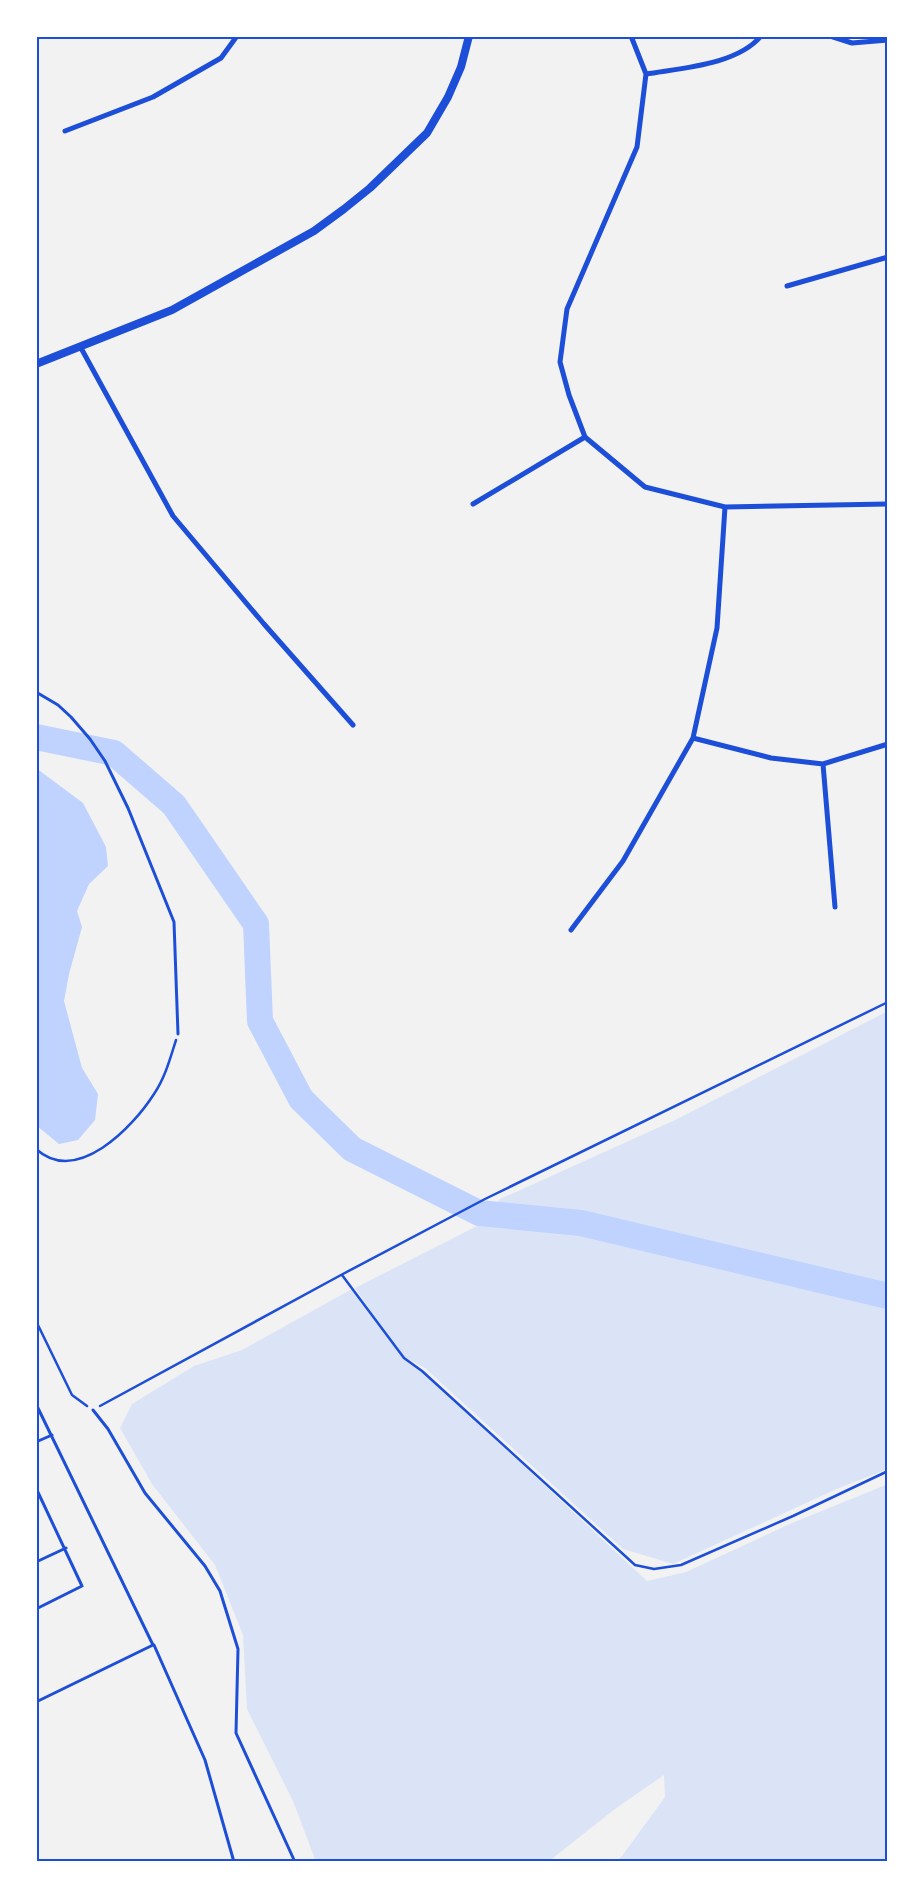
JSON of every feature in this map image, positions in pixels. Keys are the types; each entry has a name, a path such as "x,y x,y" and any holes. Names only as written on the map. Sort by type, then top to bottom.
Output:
{"street":[{"path":"65,131 153,97 220,58 237,36"},
{"path":"36,364 81,348 172,310 314,231 370,188 426,133 448,97 461,67 469,36"},
{"path":"631,36 646,74 637,147 567,309 560,362 569,395 585,437 645,487 725,506 888,504"},
{"path":"646,74 723,61 757,42 761,36"},
{"path":"830,36 852,43 888,40"},
{"path":"787,286 888,257"},
{"path":"81,348 173,516 264,624 353,725"},
{"path":"473,504 585,437"},
{"path":"571,930 623,861 693,738 717,628 725,506"},
{"path":"693,738 771,758 823,764 888,744"},
{"path":"823,764 835,907"}],"lane":[{"path":"36,692 58,705 90,740 105,761 128,808 174,922 178,1034"},
{"path":"36,1404 154,1645 205,1760 234,1862"},
{"path":"93,1410 108,1429 145,1493 205,1566 220,1591 238,1648 236,1732 295,1862"},
{"path":"36,1442 52,1435"},
{"path":"36,1488 66,1548 82,1586 36,1609"},
{"path":"36,1562 66,1548"},
{"path":"36,1702 154,1645"}],"path":[{"path":"36,1321 72,1395 93,1410 485,1199 888,1002"},
{"path":"36,1149 43,1155 55,1160 74,1160 90,1155 110,1144 129,1126 154,1094 166,1072 178,1034"},
{"path":"341,1275 404,1358 422,1370 635,1566 654,1569 681,1565 888,1471"}],"shaded area":[{"path":"888,1011 888,1469 839,1488 673,1564 623,1549 425,1368 404,1357 422,1371 647,1581 686,1572 792,1523 888,1484 888,1862 615,1862 622,1856 665,1797 664,1775 615,1809 548,1862 316,1862 293,1801 247,1709 243,1635 215,1565 152,1484 120,1428 132,1404 194,1366 242,1350 352,1289 388,1336 355,1288 479,1225 500,1199 675,1120"}],"water":[{"path":"36,768 83,803 106,847 108,866 89,884 77,911 82,927 69,974 64,1001 82,1068 98,1094 95,1120 78,1140 59,1144 36,1125"}],"waterway":[{"path":"36,737 114,753 174,805 256,924 260,1021 301,1099 352,1149 479,1213 581,1223 888,1296"}]}
